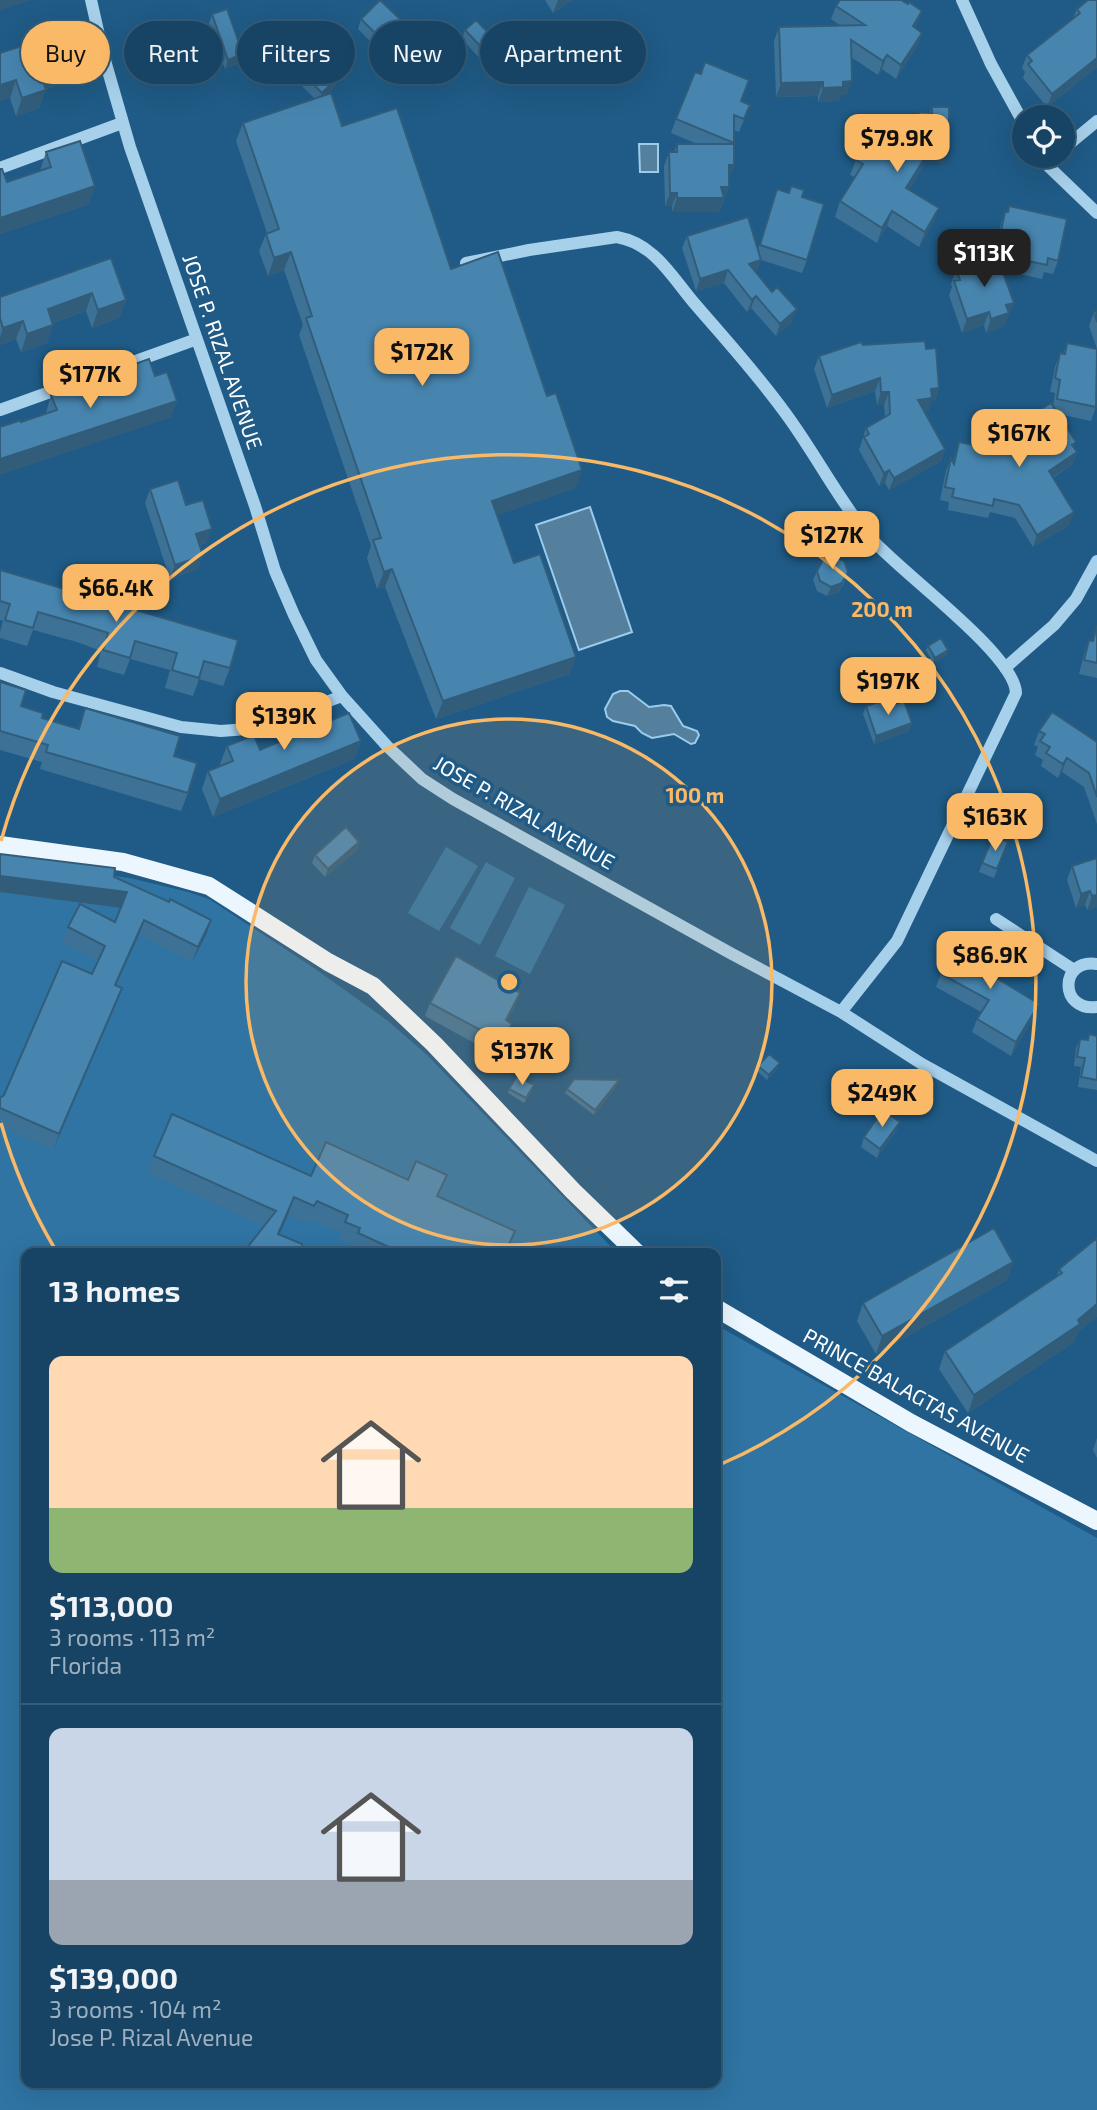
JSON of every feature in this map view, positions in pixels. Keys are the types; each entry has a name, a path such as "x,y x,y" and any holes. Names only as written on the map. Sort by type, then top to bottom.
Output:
{"main road":[{"path":"0,845 123,862 209,886 328,962 373,986 434,1044 573,1191 633,1248"},
{"name":"PRINCE BALAGTAS AVENUE","path":"721,1311 911,1423 1097,1521"}],"street":[{"name":"JOSE P. RIZAL AVENUE","path":"91,0 122,123 256,506 275,571 316,660 342,696 387,746 422,779 453,799 841,1012 922,1064 1097,1161"},
{"path":"962,0 991,64 1014,105"},
{"path":"1075,139 1097,121"},
{"path":"0,168 122,123"},
{"path":"1056,168 1097,213"},
{"path":"466,263 528,250 617,237 644,247 664,263 694,303 746,361 788,416 839,496 868,535 976,635 1005,668 1016,686 1016,694 897,941 841,1012"},
{"path":"0,410 197,339"},
{"path":"1005,668 1054,625 1076,599 1097,561"},
{"path":"0,673 53,692 181,727 221,731 258,728 342,696"},
{"path":"996,919 1074,970"},
{"path":"1097,964 1089,963 1074,970 1068,985 1074,1001 1088,1008 1097,1007"}],"shaded area":[{"path":"639,144 658,144 658,172 640,172"},
{"path":"590,507 632,632 579,650 536,525"},
{"path":"628,691 649,707 671,706 683,726 697,731 699,735 695,743 691,744 674,734 652,738 635,726 607,717 605,709 613,694"},
{"path":"446,847 478,866 439,931 408,913"},
{"path":"0,860 130,878 209,899 314,968 388,1021 427,1055 612,1248 21,1248 21,2088 721,2088 721,1328 1097,1538 1097,2110 0,2110"},
{"path":"486,862 515,878 480,945 450,928"},
{"path":"529,887 565,905 530,974 495,956"}],"building":[{"path":"380,0 400,19 369,21 369,27 361,19"},
{"path":"840,0 909,2 922,11 913,26 922,33 901,65 887,55 883,61 851,40 852,81 843,82 843,87 823,88 823,82 781,83 779,27 865,25 836,6"},
{"path":"1088,0 1097,0 1097,58 1052,94 1028,64 1032,61 1027,55 1080,13 1077,9"},
{"path":"227,9 237,37 237,56 228,60 223,46 223,21 214,21 212,14"},
{"path":"476,20 480,24 480,46 466,31"},
{"path":"21,46 21,84 44,84 46,90 22,98 16,80 0,85 0,53"},
{"path":"705,62 749,80 741,101 750,105 744,119 734,115 734,143 676,119 695,72 701,74"},
{"path":"313,84 331,84 322,93"},
{"path":"331,93 342,126 397,108 451,269 498,252 547,396 556,393 582,470 492,501 514,563 540,554 576,657 443,701 392,569 384,572 373,540 381,538 306,318 312,316 291,252 274,258 266,234 279,229 243,123"},
{"path":"932,107 949,107 949,148 931,148 906,188 939,208 925,232 892,211 882,228 840,201 863,164 856,160 863,148 869,152 882,130 919,152 919,112 932,113"},
{"path":"80,141 95,186 0,218 0,169 7,182 51,167 46,152"},
{"path":"677,144 734,144 734,165 729,165 729,187 721,187 724,198 677,198 677,193 670,193 669,152 677,152"},
{"path":"791,186 804,190 802,197 824,204 807,260 760,245 777,189 789,193"},
{"path":"1009,206 1067,219 1058,261 1048,258 1047,265 990,253 995,229 1001,231"},
{"path":"748,217 761,260 749,264 772,292 777,287 797,309 780,324 756,296 752,300 728,270 700,279 687,236"},
{"path":"997,256 1014,303 1006,305 1009,313 991,319 989,312 967,319 954,281 960,280 956,270"},
{"path":"111,258 126,300 98,310 92,293 48,309 53,325 27,334 23,321 3,328 0,297"},
{"path":"925,341 926,349 936,348 939,388 931,389 932,398 918,400 945,449 894,478 889,470 884,473 864,437 869,434 866,428 890,414 889,392 881,392 880,378 832,395 819,356 861,342 863,345"},
{"path":"1067,343 1097,349 1096,407 1057,399 1060,380 1055,378 1060,353 1065,354"},
{"path":"149,359 155,376 167,372 177,401 0,459 0,427 57,410 51,395 81,385 86,400 121,388 115,371"},
{"path":"1051,403 1076,442 1072,445 1077,452 1049,471 1074,512 1037,535 1019,505 994,499 993,506 952,497 954,489 945,487 951,458 954,464 959,442 1019,455 1003,434 1011,429 1008,423 1020,414 1024,420"},
{"path":"178,480 186,505 203,500 212,529 196,534 203,556 175,565 150,489"},
{"path":"834,556 844,561 848,572 842,583 831,587 820,581 817,571 823,560"},
{"path":"0,570 238,640 230,668 204,661 199,678 172,670 177,653 135,641 130,658 103,650 108,633 38,612 33,628 5,620 10,604 0,601"},
{"path":"1097,626 1097,663 1084,660 1089,640 1093,641"},
{"path":"941,638 948,650 935,658 928,646"},
{"path":"0,682 26,690 21,706 43,713 42,718 79,729 85,708 180,736 174,756 197,763 188,793 46,752 48,745 0,731"},
{"path":"884,700 886,707 904,701 912,723 876,736 866,706"},
{"path":"320,705 327,722 349,713 361,741 220,799 208,771 233,761 227,746 254,735 260,750 300,733 293,717"},
{"path":"1052,712 1097,742 1097,797 1089,773 1067,758 1063,764 1046,753 1050,747 1040,741 1045,734 1039,731"},
{"path":"346,827 359,842 328,869 315,855"},
{"path":"993,836 1008,842 997,869 982,863"},
{"path":"0,854 115,868 114,877 169,902 170,899 211,920 198,947 144,920 115,985 122,988 59,1134 0,1108 0,1098 4,1095 62,961 92,974 105,946 68,927 80,904 115,922 127,892 0,876"},
{"path":"1097,858 1097,895 1092,896 1090,891 1081,894 1072,866"},
{"path":"959,939 992,958 985,971 1039,1004 1016,1042 977,1019 989,1000 941,974"},
{"path":"456,956 520,993 506,1020 512,1024 501,1041 430,1003"},
{"path":"1089,1034 1097,1036 1097,1080 1081,1077 1085,1058 1077,1057 1080,1039 1088,1040"},
{"path":"769,1054 780,1063 769,1075 758,1066"},
{"path":"517,1076 534,1085 526,1098 509,1089"},
{"path":"574,1079 619,1080 595,1110 567,1089"},
{"path":"883,1110 900,1122 880,1149 864,1137"},
{"path":"172,1114 311,1176 326,1142 408,1180 416,1161 447,1175 437,1196 515,1231 507,1248 391,1248 358,1233 360,1228 345,1222 348,1215 317,1201 314,1206 294,1197 278,1234 302,1244 302,1248 247,1248 276,1211 154,1156"},
{"path":"994,1228 1013,1262 882,1336 863,1303"},
{"path":"1097,1238 1097,1304 1078,1320 1080,1324 974,1395 945,1351 1062,1273 1059,1269"}]}
